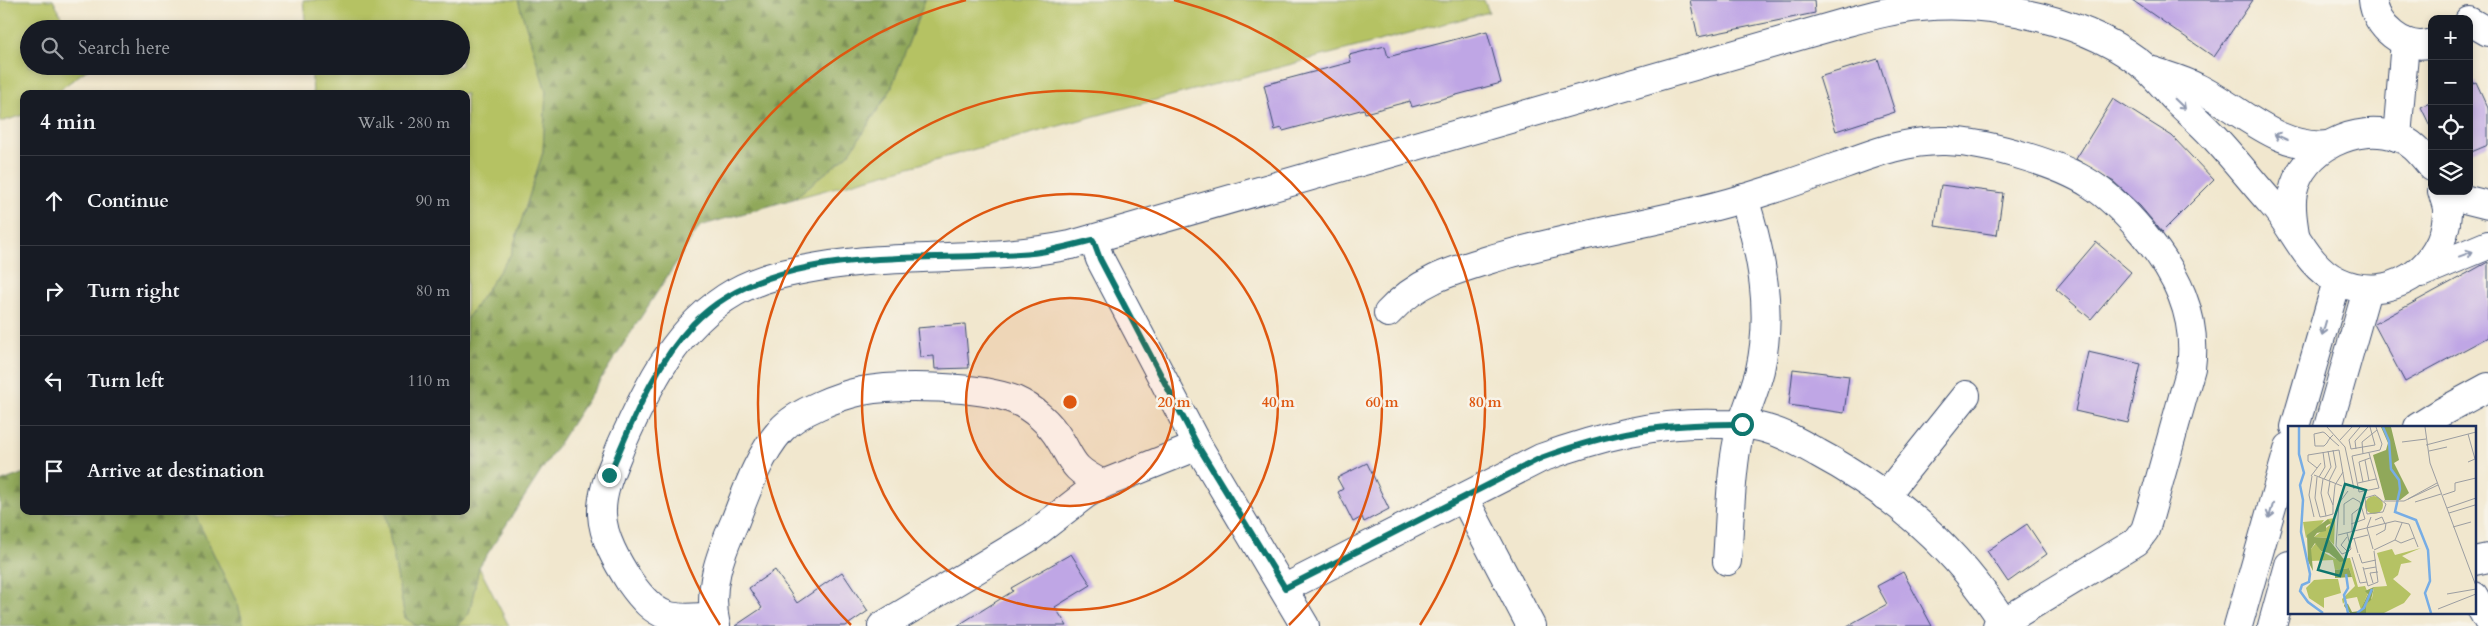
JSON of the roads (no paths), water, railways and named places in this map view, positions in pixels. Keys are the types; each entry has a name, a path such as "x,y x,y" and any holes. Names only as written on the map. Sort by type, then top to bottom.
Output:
{"street":[{"path":"2373,0 2374,10 2386,30 2405,42 2428,43"},
{"path":"1103,484 1077,467 1059,439 1039,416 1014,400 996,395 946,389 874,390 845,395 788,423 766,452 750,482 720,556 712,600 714,621 681,620 667,616 653,607 637,591 613,552 604,530 602,512 609,475 636,412 663,363 693,324 716,304 761,279 788,272 888,258 1019,254 1093,240 1889,11 1923,6 1965,6 2041,17 2106,40 2147,69 2233,157 2285,218 2308,255 2322,272 2337,281 2367,290 2382,289 2413,277 2443,262 2488,245"},
{"path":"2473,20 2488,32"},
{"path":"2397,136 2405,42"},
{"path":"2147,69 2196,86 2277,136 2314,147 2368,134 2376,133 2397,136 2421,153 2428,162"},
{"path":"1285,588 1541,458 1614,434 1651,427 1697,423 1742,424 1766,428 1790,438 1834,462 1914,518 1949,551 1992,603 2000,624 2123,552 2136,542 2145,530 2187,386 2194,345 2182,294 2170,272 2152,244 2132,220 2097,187 2060,167 1978,144 1947,141 1896,146 1744,198 1656,220 1550,242 1460,268 1419,286 1403,297 1388,313"},
{"path":"2295,234 2291,209 2293,190 2299,175 2308,162 2328,145"},
{"path":"2413,277 2432,258 2444,237 2448,212 2443,195"},
{"path":"2455,195 2488,205"},
{"path":"1728,561 1735,456 1742,424 1760,370 1765,341 1766,317 1762,263 1744,198"},
{"path":"1093,240 1100,259 1198,446 1285,588 1305,626"},
{"path":"2295,426 2337,281"},
{"path":"2328,426 2367,290"},
{"path":"2420,426 2488,387"},
{"path":"1885,496 1966,395"},
{"path":"882,626 1032,536 1049,525 1077,499 1103,484 1198,446"},
{"path":"2238,626 2288,451"},
{"path":"1464,498 1532,626"},
{"path":"2272,626 2288,568"},
{"path":"2476,600 2488,621"}]}
